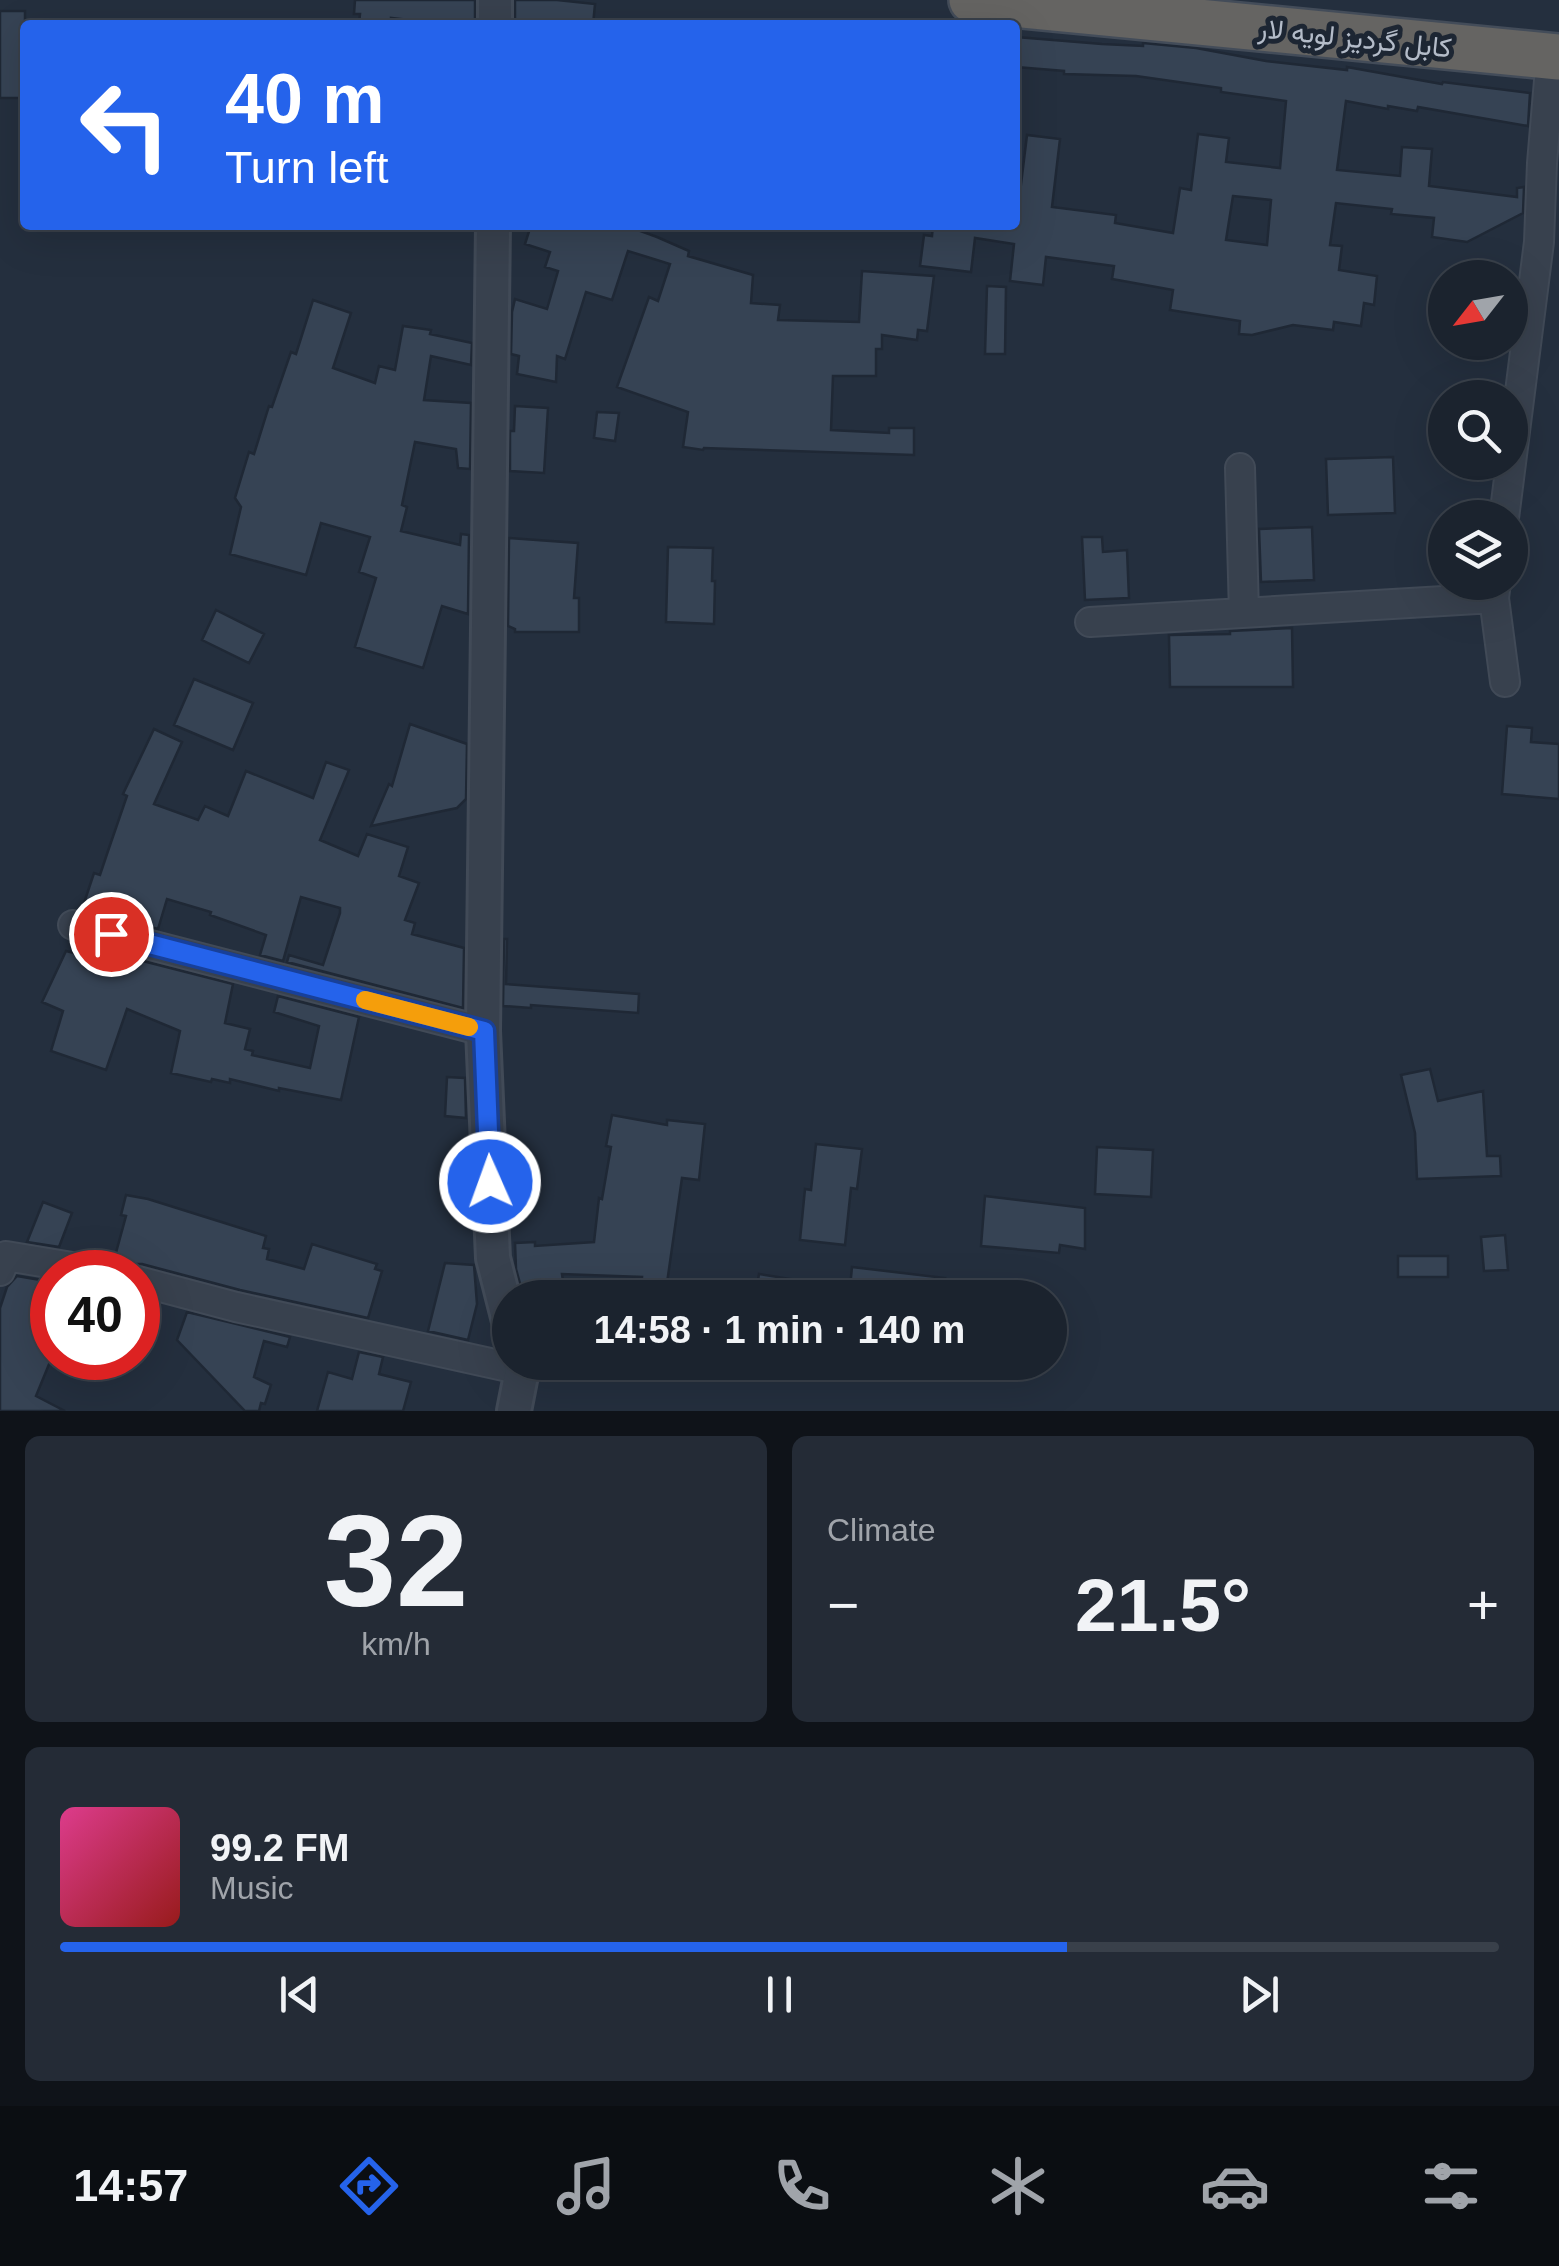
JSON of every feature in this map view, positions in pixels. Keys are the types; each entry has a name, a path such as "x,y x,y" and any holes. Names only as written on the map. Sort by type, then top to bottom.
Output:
{"highway":[{"name":"کابل گردیز لویه لار","path":"972,0 1555,57"}],"street":[{"path":"1506,500 1539,242 1542,163 1555,57"},
{"path":"493,230 484,1031 493,1258 499,1280"},
{"path":"1240,468 1244,613"},
{"path":"1090,622 1428,596"},
{"path":"1496,600 1505,682"},
{"path":"74,925 484,1031"},
{"path":"0,1271 6,1256 30,1260"},
{"path":"160,1288 492,1360"},
{"path":"514,1411 519,1380"}],"building":[{"path":"355,0 475,0 475,20 359,20 360,14 354,14"},
{"path":"515,0 595,4 593,20 515,20"},
{"path":"0,11 25,11 25,20 20,20 20,98 0,98"},
{"path":"1020,37 1196,48 1266,61 1347,67 1442,84 1530,93 1528,126 1418,107 1417,111 1388,109 1346,101 1337,170 1400,176 1402,147 1432,149 1429,186 1517,197 1517,188 1524,187 1523,213 1467,242 1432,237 1434,218 1336,203 1330,245 1342,246 1339,270 1377,276 1374,305 1364,303 1361,326 1334,322 1333,330 1293,325 1252,335 1239,334 1240,321 1170,310 1173,290 1112,279 1114,266 1046,257 1043,285 1010,281 1014,244 975,238 971,272 920,266 924,235 932,236 933,230 1020,230 1027,135 1060,139 1052,207 1116,215 1115,223 1173,233 1180,188 1191,190 1198,134 1229,138 1226,162 1280,168 1286,101 1136,76 1020,67","holes":["1233,196 1271,200 1267,245 1226,240"]},
{"path":"529,230 638,230 689,251 688,256 753,275 751,303 780,305 778,320 859,322 862,271 934,276 927,331 918,330 917,340 882,335 882,349 876,349 876,376 833,376 831,430 889,433 889,428 914,428 914,455 683,447 688,412 617,387 649,297 658,301 670,264 628,251 612,300 586,292 565,359 557,356 556,382 517,374 519,356 511,354 515,299 547,309 558,271 545,267 550,252 525,244"},
{"path":"987,286 1006,287 1005,354 985,354"},
{"path":"313,300 351,313 333,368 375,383 379,366 395,370 403,326 472,343 471,365 431,356 424,400 471,403 470,469 458,468 456,449 415,442 402,505 407,507 401,531 460,545 461,534 469,535 468,614 442,606 423,668 355,647 376,578 359,572 370,537 321,523 306,575 230,554 241,507 235,498 249,452 254,454 291,352 296,354"},
{"path":"515,406 548,408 544,473 510,471 510,431 514,431"},
{"path":"597,412 619,413 615,441 594,438"},
{"path":"1393,457 1395,513 1328,515 1326,459"},
{"path":"1312,527 1314,580 1261,582 1259,529"},
{"path":"1082,537 1102,537 1103,552 1127,550 1129,598 1085,600"},
{"path":"509,538 578,543 574,598 579,598 579,632 515,632 508,626"},
{"path":"668,547 713,548 714,624 666,622"},
{"path":"216,610 264,634 249,663 202,640"},
{"path":"1292,628 1293,687 1170,687 1169,635"},
{"path":"194,679 253,703 233,750 174,725"},
{"path":"410,724 467,744 466,799 457,808 371,826 389,784 392,786"},
{"path":"1507,726 1532,728 1531,742 1559,744 1559,799 1502,794"},
{"path":"154,729 182,742 154,804 198,820 205,806 228,816 246,771 313,798 326,762 349,770 320,840 358,856 367,834 408,847 399,876 419,883 405,920 415,923 412,934 464,948 463,1008 287,962 289,955 323,965 340,913 340,908 301,897 283,961 260,955 266,935 167,899 158,929 82,909 94,873 100,875 127,796 123,794"},
{"path":"504,939 506,984 639,994 638,1013 503,1006"},
{"path":"76,944 233,984 225,1023 250,1029 245,1049 253,1051 252,1055 310,1068 319,1026 274,1012 278,996 359,1017 341,1100 230,1079 230,1083 212,1079 211,1082 171,1073 180,1031 127,1009 106,1070 51,1051 63,1011 42,1002 66,951 74,953"},
{"path":"1430,1069 1438,1101 1483,1091 1487,1156 1500,1156 1501,1176 1417,1179 1415,1133 1401,1075"},
{"path":"447,1077 465,1078 466,1118 445,1116"},
{"path":"612,1115 667,1125 667,1120 705,1124 699,1180 682,1178 667,1280 562,1274 563,1280 519,1280 515,1243 535,1242 535,1246 594,1242 611,1147 606,1146"},
{"path":"816,1144 862,1149 857,1189 851,1188 845,1245 800,1240 805,1189 811,1190"},
{"path":"1097,1147 1153,1150 1151,1197 1095,1194"},
{"path":"126,1195 148,1199 266,1236 263,1248 269,1249 267,1259 304,1269 312,1244 377,1264 375,1269 382,1271 368,1318 160,1269 160,1250 117,1250 126,1216 121,1215"},
{"path":"985,1196 1085,1208 1085,1249 1060,1245 1059,1253 981,1246"},
{"path":"43,1202 72,1213 59,1247 27,1242"},
{"path":"1505,1235 1508,1270 1484,1271 1481,1237"},
{"path":"1398,1256 1448,1256 1448,1277 1398,1277"},
{"path":"445,1263 474,1265 477,1304 468,1340 428,1331"},
{"path":"852,1267 945,1278 945,1280 851,1280"},
{"path":"759,1274 790,1279 790,1280 758,1280"},
{"path":"17,1276 30,1278 30,1380 43,1380 36,1396 65,1411 0,1411 0,1308 7,1287"},
{"path":"187,1312 290,1337 287,1347 264,1341 254,1377 271,1385 259,1411 245,1411 177,1340"},
{"path":"359,1352 383,1357 379,1374 411,1382 403,1411 317,1411 328,1372 352,1379"}],"slow traffic":[{"path":"365,1000 469,1027"}],"route":[{"path":"111,934 484,1031 490,1182"}]}
